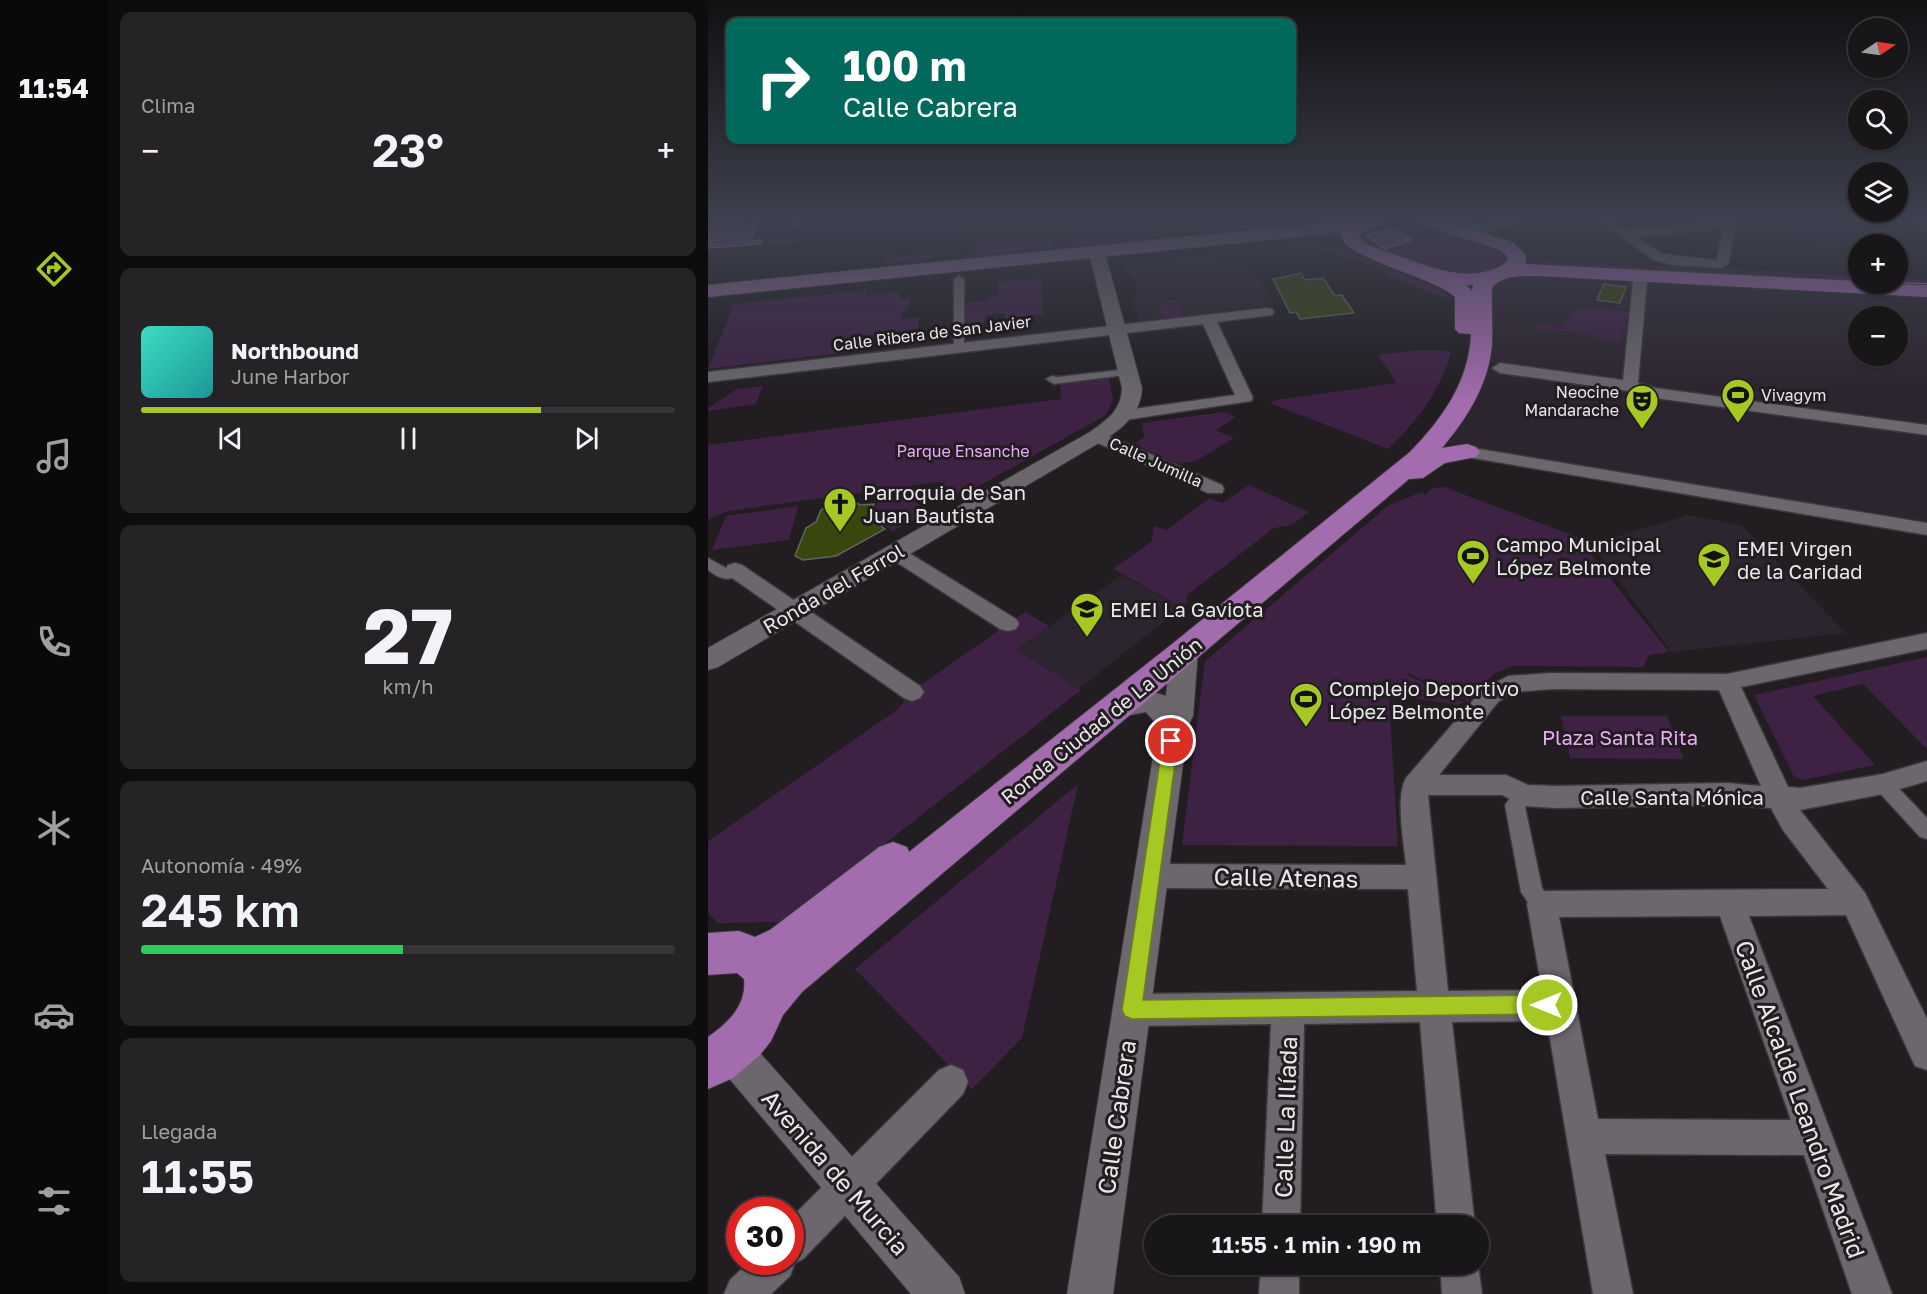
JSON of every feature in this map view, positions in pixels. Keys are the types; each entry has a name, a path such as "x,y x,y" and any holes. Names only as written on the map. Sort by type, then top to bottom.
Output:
{"main road":[{"path":"708,291 824,279"},
{"path":"708,296 874,279"},
{"name":"Ronda Ciudad de La Unión","path":"1441,279 1455,286 1465,295 1466,340 1461,365 1449,394 1429,423 1412,442 1365,483 794,939 770,954 761,979 786,977 1419,457 1443,430 1462,403 1477,367 1482,332 1482,286 1489,279"},
{"path":"1704,279 1927,291"},
{"path":"1482,332 1490,361 1500,368"},
{"path":"1462,403 1484,374 1490,369 1500,368"},
{"path":"1443,430 1443,438 1448,443 1467,452"},
{"path":"1375,495 1438,456 1467,452"},
{"path":"708,954 728,951 744,952 761,979 759,1017 720,1058"}],"street":[{"path":"959,279 959,348"},
{"path":"1104,279 1129,372 1133,400 1125,415"},
{"path":"1624,279 1927,297"},
{"path":"1630,386 1640,281"},
{"name":"Calle Ribera de San Javier","path":"708,377 1267,312"},
{"path":"1125,415 1245,398 1208,319"},
{"path":"1500,368 1630,386 1655,393 1927,430"},
{"path":"1052,380 1129,372"},
{"name":"Ronda del Ferrol","path":"708,660 1097,436 1125,415"},
{"name":"Calle Jumilla","path":"1097,436 1215,489"},
{"path":"1467,452 1927,529"},
{"path":"894,552 1008,624"},
{"path":"708,563 725,575 735,570 912,692"},
{"path":"1454,1215 1415,815 1415,785 1490,696 1501,687 1517,682 1727,682 1927,641"},
{"name":"Calle Cabrera","path":"1090,1294 1173,726 1178,716 1184,652"},
{"path":"1727,682 1780,799 1793,822 1855,902 1927,1054"},
{"path":"1115,707 1137,700 1149,700 1163,710 1173,726"},
{"name":"Calle Santa Mónica","path":"1415,785 1515,790 1763,795 1800,800 1882,784 1927,771"},
{"path":"1882,784 1927,831"},
{"path":"1515,790 1515,805 1532,892 1542,904 1613,1294"},
{"name":"Calle Atenas","path":"1151,876 1421,877"},
{"path":"1542,904 1855,902"},
{"name":"Calle Alcalde Leandro Madrid","path":"1730,904 1872,1294"},
{"path":"1132,1010 1559,1005"},
{"name":"Calle La Ilíada","path":"1281,1215 1288,1009"},
{"name":"Avenida de Murcia","path":"720,1058 850,1186 942,1294"},
{"path":"804,1232 951,1082"},
{"path":"1584,1136 1815,1138"},
{"path":"744,1294 763,1275"},
{"path":"1279,1294 1280,1275"},
{"path":"1460,1275 1462,1294"}],"shaded area":[{"path":"1133,279 1260,279 1274,305 1139,321 1132,299 1138,295"},
{"path":"1498,279 1645,279 1848,292 1848,294 1927,297 1927,529 1455,447 1444,438 1484,374 1490,369 1499,368 1491,362 1481,292"},
{"name":"EMEI Virgen de la Caridad","path":"1687,515 1742,525 1846,633 1671,652 1592,544"},
{"name":"EMEI La Gaviota","path":"1121,575 1182,607 1079,689 1016,650"}],"green space":[{"path":"1041,279 1043,314 1006,318 1004,313 985,315 984,323 961,325 962,303 989,300 989,297 998,296 997,282"},
{"path":"1397,279 1417,279 1442,289 1452,300"},
{"path":"1761,279 1848,279 1848,285"},
{"path":"1908,279 1927,279 1927,291 1908,290"},
{"path":"867,290 867,296 900,291 899,299 910,298 908,310 902,311 901,319 919,317 918,329 862,336 859,351 708,369 734,304"},
{"path":"1177,300 1183,316 1164,318 1158,302"},
{"path":"1579,306 1628,312 1626,329 1622,329 1621,340 1591,337 1591,334 1529,328 1543,324 1562,327"},
{"path":"1419,350 1451,351 1447,366 1427,404 1409,428 1388,449 1270,403 1276,400 1397,383 1378,355"},
{"name":"Parque Ensanche","path":"1109,378 1113,400 1106,415 961,496 939,482 728,511 708,520 708,445 1061,399 1060,384"},
{"path":"763,386 756,404 708,411 708,408 737,389"},
{"path":"1223,412 1236,417 1216,430 1234,438 1196,461 1178,464 1134,444 1144,437 1142,423"},
{"path":"1249,485 1309,512 1292,525 1274,528 1187,595 1187,603 1182,607 1113,569 1152,541 1154,526 1166,530 1210,498 1222,503"},
{"path":"1444,487 1591,542 1590,553 1669,652 1649,655 1643,667 1514,666 1493,674 1468,702 1407,673 1464,702 1458,705 1407,697 1389,700 1398,846 1182,845 1205,661 1389,505 1422,492 1425,495 1433,488"},
{"path":"903,495 931,511 893,531 872,517 878,500"},
{"path":"798,506 789,540 712,550 726,516"},
{"path":"1025,612 1049,626 1016,650 1081,690 785,922 718,923 708,913 708,841 897,710 912,691"},
{"path":"1927,657 1927,749 1863,684 1813,696 1875,765 1803,780 1794,777 1754,695"},
{"name":"Plaza Santa Rita","path":"1561,716 1667,716 1684,759 1570,758"},
{"path":"1078,784 1022,1038 972,1089 855,969"}],"building":[{"path":"1273,279 1324,279 1335,296 1342,295 1354,313 1300,319 1296,312 1290,313"},
{"path":"1604,284 1626,287 1620,303 1597,300"},
{"name":"Parroquia de San Juan Bautista","path":"851,501 861,505 874,504 870,518 885,529 836,556 803,560 795,556 806,528 816,522 821,510 832,503"}],"waterway":[{"path":"1908,284 1927,285"}],"place":[{"name":"Vivagym","path":"1738,424"},
{"name":"Neocine Mandarache","path":"1642,430"},
{"name":"Parroquia de San Juan Bautista","path":"840,533"},
{"name":"Campo Municipal López Belmonte","path":"1473,585"},
{"name":"EMEI Virgen de la Caridad","path":"1714,588"},
{"name":"EMEI La Gaviota","path":"1087,638"},
{"name":"Complejo Deportivo López Belmonte","path":"1306,728"}],"route":[{"path":"1171,741 1132,1010 1547,1005"}]}
